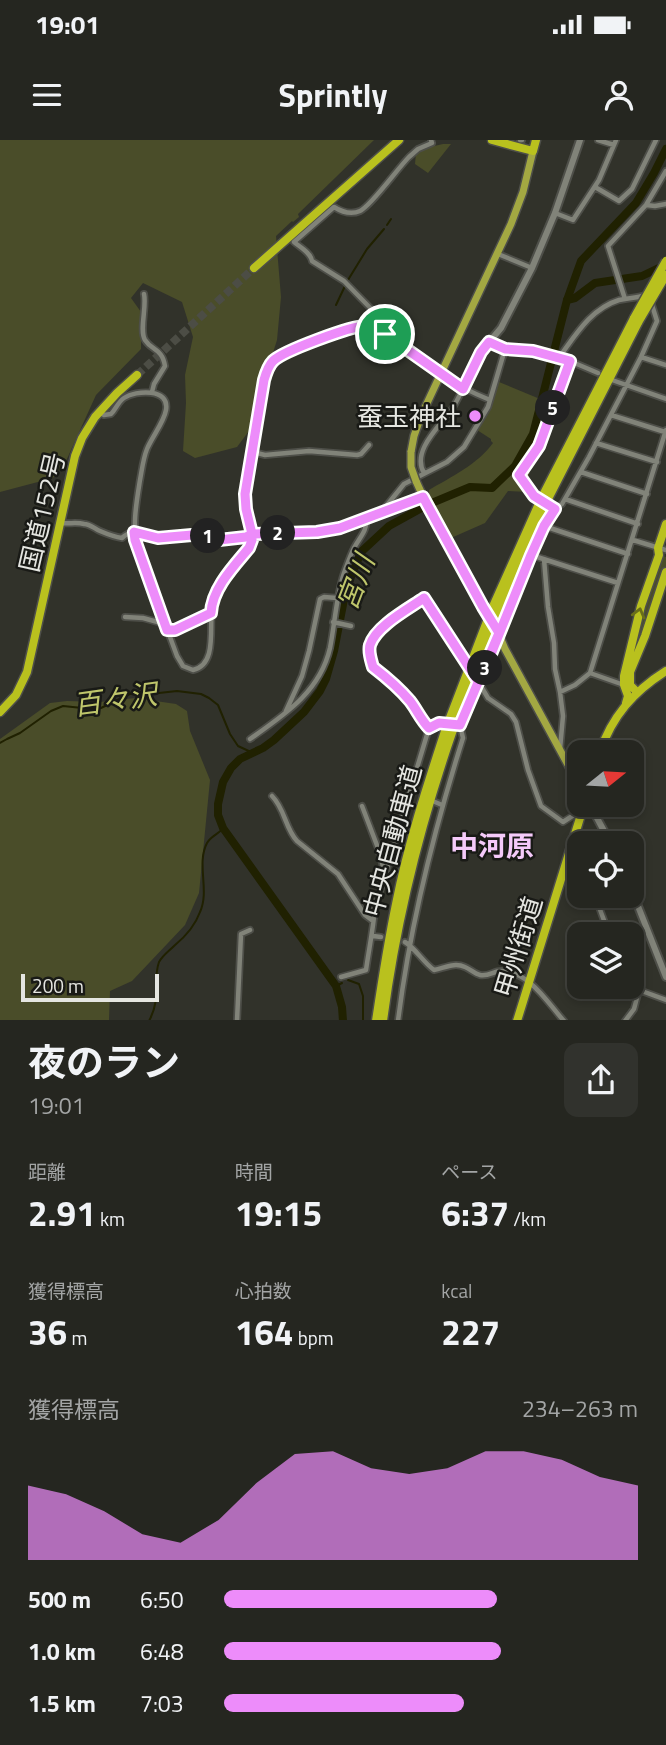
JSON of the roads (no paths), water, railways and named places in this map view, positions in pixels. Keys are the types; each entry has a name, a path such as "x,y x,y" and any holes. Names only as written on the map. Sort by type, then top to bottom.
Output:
{"highway":[{"path":"254,268 399,140"},
{"path":"492,140 533,151 536,140"},
{"name":"中央自動車道","path":"383,1020 410,868 435,780 479,658 545,498 666,261"},
{"name":"中央自動車道","path":"637,320 666,275"},
{"name":"国道152号","path":"0,712 16,695 27,672 75,456 87,428 99,412 137,375"},
{"path":"626,703 628,696 624,685 627,664 641,606 662,549 666,524"},
{"path":"637,692 630,685 630,672 666,572"},
{"path":"605,740 626,703 666,671"},
{"name":"中央自動車道","path":"376,1020 401,880 424,795 453,728"},
{"name":"甲州街道","path":"517,1020 582,817"}],"main road":[{"path":"533,151 523,192 421,416 414,436 411,467 431,513 499,633 505,649 567,762"}],"street":[{"path":"385,334 381,319 344,281 312,261 312,257 294,242 334,207 351,214 363,210 409,157 418,149 432,143 431,140"},
{"path":"424,473 421,468 421,453 454,407 481,352 500,328 532,268 555,213 580,140"},
{"path":"555,213 573,220 595,187 615,142 598,140"},
{"path":"595,187 619,201 632,189 656,140"},
{"path":"624,297 608,246 646,205 666,171"},
{"path":"646,205 666,204"},
{"path":"497,253 532,268"},
{"path":"560,357 594,314 610,303 624,297 648,295 666,286"},
{"path":"144,294 145,341 160,352 165,366 152,392"},
{"path":"453,728 478,681 544,526 581,472 657,321 648,295"},
{"path":"99,412 104,415 111,414 122,399 152,392 162,397 167,407 144,459 134,515 134,532 138,550 180,662 190,670 198,669 208,656 215,593 249,548 252,540 245,503 264,380 274,359 357,327 370,327 385,334 463,389 491,400"},
{"path":"489,342 505,349 560,357 598,373"},
{"path":"382,511 404,484 447,462 457,455 468,441 491,400 505,349"},
{"path":"640,356 666,365"},
{"path":"555,509 534,496 519,475 539,446 570,361"},
{"path":"612,380 666,399"},
{"path":"560,692 575,685 590,673 666,431 611,415"},
{"path":"596,443 656,462"},
{"path":"253,452 265,455 309,451 357,455 369,445"},
{"path":"581,472 647,494"},
{"path":"60,522 86,524 119,539 128,532 134,532 158,538 204,535 219,540 252,534 317,532 340,528 424,498"},
{"path":"565,499 638,524"},
{"path":"250,739 293,708 321,671 330,650 337,598 349,558 367,526 366,519"},
{"path":"544,526 628,554"},
{"path":"633,540 662,549"},
{"path":"531,555 618,583"},
{"path":"544,559 555,669 563,716 560,749"},
{"path":"286,714 302,677 320,599 337,598"},
{"path":"429,728 407,697 373,667 369,648 373,637 387,624 424,598 488,698 511,714 518,725 528,770 541,806 564,822 571,817"},
{"path":"125,617 143,618 175,630 211,613"},
{"path":"334,623 350,626"},
{"path":"590,673 624,685"},
{"path":"341,977 366,970 375,908 429,728 439,723 453,728 463,738 442,805 408,943 398,1020"},
{"path":"410,794 417,797"},
{"path":"272,796 278,802 297,842 338,874 365,915 374,921"},
{"path":"435,802 442,805"},
{"path":"362,806 379,848 385,874"},
{"path":"639,908 666,977"},
{"path":"237,1020 241,934 250,930"},
{"path":"373,936 381,937"},
{"path":"408,943 434,970 448,965 463,965 479,975 500,971 522,976 564,1020"},
{"path":"644,992 666,1000"},
{"path":"625,1020 635,1009 637,999"}],"waterway":[{"name":"宮川","path":"343,1020 336,986 223,828 218,815 223,782 240,759 274,740 304,712 320,691 334,651 346,589 361,552 389,526 427,505 470,487 492,488 515,466 533,434 567,300 581,261 636,203 666,149"},
{"path":"387,225 391,219"},
{"path":"348,280 367,249 384,229"},
{"path":"567,300 575,298 595,283 642,276 665,265"},
{"path":"336,305 345,286"},
{"name":"百々沢","path":"0,743 63,706 101,708 134,692 177,691 201,694 218,705 238,746 253,753"},
{"path":"149,1020 155,1004 159,962 186,935 198,917 204,895 204,851 207,843 223,828"},
{"path":"348,980 359,984 363,996 363,1020"},
{"name":"宮川","path":"336,986 342,983"}],"tunnel":[{"path":"137,375 254,268"}],"place":[{"name":"蚕玉神社","path":"475,416"}],"district":[{"name":"中河原","path":"492,845"}]}
